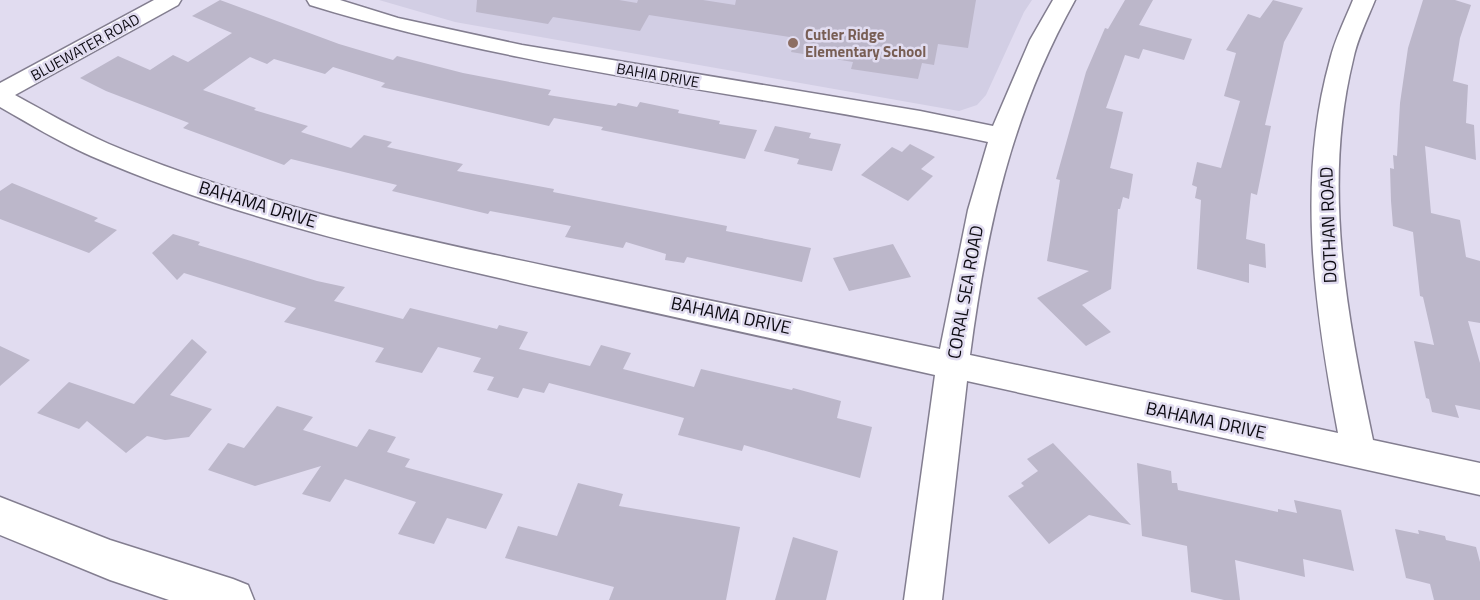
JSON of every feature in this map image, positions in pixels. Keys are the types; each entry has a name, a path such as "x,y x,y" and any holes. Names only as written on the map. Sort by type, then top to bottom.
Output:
{"street":[{"name":"BLUEWATER ROAD","path":"0,95 170,0"},
{"name":"BAHIA DRIVE","path":"318,0 393,24 522,52 931,121 1000,136"},
{"name":"CORAL SEA ROAD","path":"923,600 953,363 976,226 1000,136 1032,57 1064,0"},
{"name":"DOTHAN ROAD","path":"1359,453 1334,320 1325,208 1327,145 1333,102 1348,39 1364,0"},
{"name":"BAHAMA DRIVE","path":"0,95 100,149 257,206 431,252 953,363 1480,479"},
{"path":"0,516 110,560 233,600"}],"shaded area":[{"name":"Cutler Ridge Elementary School","path":"379,0 1032,0 1024,12 986,95 977,105 959,111 455,22"}],"building":[{"path":"220,0 339,44 393,60 397,56 463,73 551,90 548,95 616,106 618,103 637,107 640,102 679,110 678,113 720,121 719,124 757,130 745,159 601,130 603,127 554,118 549,126 381,87 385,83 333,67 325,74 274,59 267,64 250,57 203,90 256,108 254,110 308,126 301,132 351,148 364,135 392,142 387,147 463,164 457,171 727,226 726,231 811,248 802,282 687,257 684,263 665,260 666,254 626,242 623,248 565,237 571,226 490,211 488,214 392,191 397,185 291,159 284,165 183,128 189,123 106,91 80,78 118,56 150,70 173,55 188,62 232,33 192,16"},
{"path":"477,0 619,0 637,3 638,0 703,0 735,5 736,0 976,0 968,48 938,44 934,65 922,63 918,79 851,69 853,62 791,52 796,38 649,15 640,31 553,17 548,24 476,12"},
{"path":"1125,0 1153,0 1139,25 1192,39 1184,60 1143,49 1139,59 1125,55 1106,108 1123,112 1110,168 1133,174 1129,199 1123,197 1120,209 1118,209 1111,289 1082,305 1111,332 1086,346 1037,298 1089,271 1047,261 1060,180 1056,179 1086,72 1105,28 1108,29"},
{"path":"1273,0 1303,8 1284,42 1265,125 1271,126 1257,195 1251,193 1246,239 1265,244 1266,268 1249,264 1249,283 1197,269 1201,200 1195,198 1197,187 1192,185 1197,162 1221,168 1240,101 1224,96 1236,53 1226,50 1248,14 1260,18"},
{"path":"1423,0 1455,0 1471,5 1460,38 1453,81 1468,85 1466,123 1474,125 1476,160 1425,146 1431,213 1460,220 1466,257 1480,261 1480,323 1468,321 1480,363 1480,410 1455,405 1459,418 1432,412 1429,399 1426,398 1414,341 1434,345 1423,297 1420,296 1413,232 1393,226 1390,168 1394,169 1393,155 1397,156 1400,103 1408,48"},
{"path":"775,126 811,133 809,138 841,144 832,171 797,164 799,159 764,151"},
{"path":"910,144 935,157 921,169 933,176 908,201 861,175 892,147 902,152"},
{"path":"12,183 98,218 94,221 117,230 89,253 0,219 0,191"},
{"path":"173,234 200,242 198,245 317,281 345,287 334,301 403,319 410,308 497,329 499,325 528,332 519,349 590,366 601,345 631,353 623,369 694,387 701,369 792,390 793,388 841,401 837,418 872,427 860,478 744,445 742,451 678,435 684,418 549,383 544,393 523,388 518,398 487,390 494,377 473,372 481,358 438,347 422,373 375,362 384,348 284,322 296,308 184,273 177,280 152,253"},
{"path":"893,244 911,277 849,291 833,258"},
{"path":"192,339 207,352 170,395 212,409 189,437 165,440 147,436 126,453 87,421 79,429 37,413 69,382 134,404"},
{"path":"0,346 30,360 0,386"},
{"path":"277,406 313,417 303,430 357,447 369,429 396,437 387,452 410,459 405,467 503,494 486,529 447,518 434,544 398,534 416,502 345,479 330,502 302,494 321,466 255,486 208,470 228,443 244,448"},
{"path":"1053,443 1131,525 1089,515 1049,544 1008,496 1024,486 1021,483 1038,471 1027,459"},
{"path":"1137,463 1171,471 1172,483 1177,483 1178,490 1278,512 1278,509 1297,513 1294,500 1341,510 1354,571 1303,559 1305,577 1235,560 1240,600 1224,600 1191,592 1187,546 1142,536"},
{"path":"578,483 623,494 619,506 740,527 726,600 609,600 614,587 505,558 518,526 557,536"},
{"path":"1395,529 1419,534 1418,530 1445,536 1446,540 1476,547 1480,562 1480,600 1434,600 1430,584 1406,578"},
{"path":"793,537 838,551 826,600 775,600"}],"place":[{"name":"Cutler Ridge Elementary School","path":"793,43"}]}
